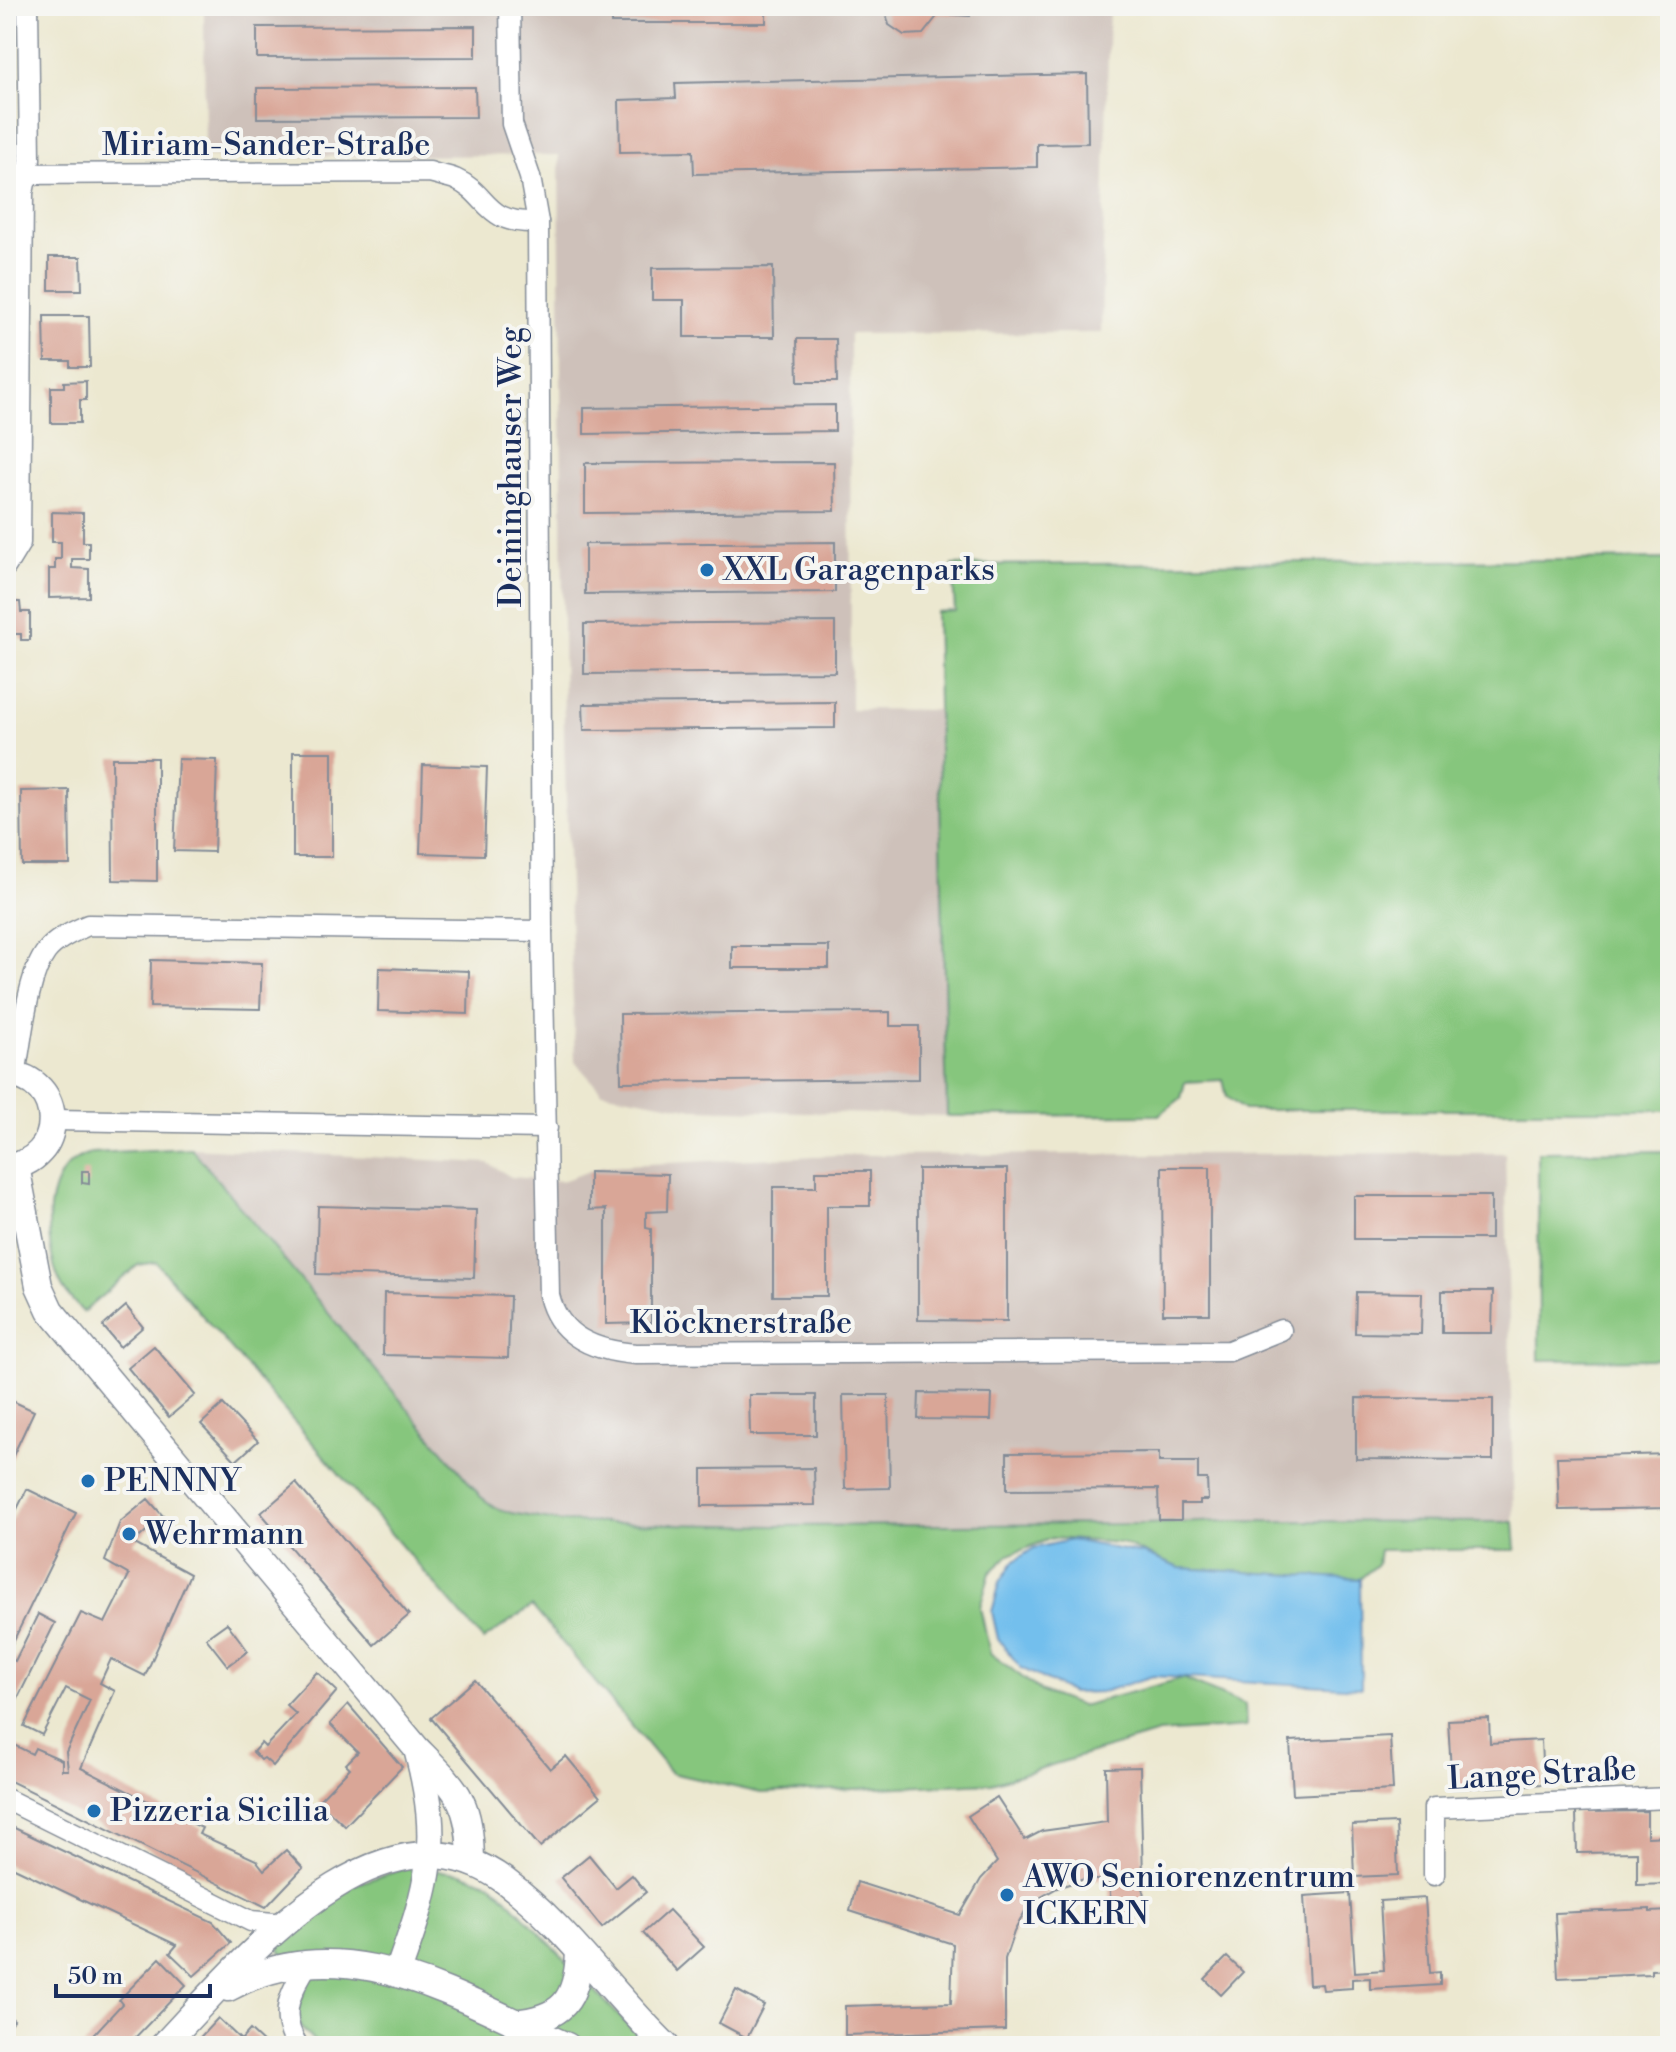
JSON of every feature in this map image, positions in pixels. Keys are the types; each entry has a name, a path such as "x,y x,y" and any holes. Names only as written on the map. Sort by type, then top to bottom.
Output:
{"main road":[{"path":"10,1074 28,1078 47,1095 54,1120 51,1136 43,1150 31,1161 11,1166 39,1286 50,1310 417,1749 458,1791 466,1809 471,1862"},
{"path":"398,1972 427,1887 432,1854 430,1799 417,1749"},
{"path":"163,2046 285,1924 344,1879 390,1862 432,1854 471,1862 503,1879 530,1901 666,2046"},
{"path":"514,2023 549,2017 562,2008 572,1994 579,1952"},
{"path":"205,2001 249,1977 309,1962 350,1961 398,1972 567,2046"}],"street":[{"path":"6,566 20,543 23,209 16,174 30,159 28,6"},
{"name":"Deininghauser Weg","path":"510,6 512,124 530,177 538,222 542,931 547,1128"},
{"name":"Miriam-Sander-Straße","path":"16,174 430,172 457,180 499,217 519,223 538,222"},
{"path":"10,1074 46,952 64,937 88,925 542,931"},
{"path":"54,1120 547,1128"},
{"name":"Klöcknerstraße","path":"547,1128 549,1295 553,1313 578,1340 606,1352 1229,1351 1281,1330"},
{"name":"Lange Straße","path":"1434,1875 1434,1808 1670,1798"},
{"path":"6,1799 251,1921 285,1924"},
{"path":"296,2044 285,2013 291,1991 309,1962"}],"shaded area":[{"path":"204,6 1109,6 1101,333 850,334 851,709 939,710 947,1116 694,1109 602,1092 575,1062 564,739 559,155 205,157"},
{"path":"191,1148 488,1163 511,1177 562,1181 603,1166 840,1155 1505,1153 1514,1522 1226,1521 773,1526 562,1522 511,1513 496,1508 481,1497"}],"green space":[{"path":"1670,559 1670,1110 1244,1110 1227,1097 1223,1080 1185,1082 1181,1098 1159,1115 947,1116 936,612 955,611 952,565"},
{"path":"191,1148 481,1497 496,1508 511,1513 562,1522 773,1526 1226,1521 1514,1522 1516,1550 1379,1550 1377,1564 1360,1579 1179,1568 1121,1543 1052,1538 1009,1555 990,1573 980,1607 990,1653 1042,1692 1081,1706 1183,1678 1245,1705 1246,1727 1158,1733 992,1783 761,1793 671,1773 532,1606 483,1640 156,1262 138,1265 83,1312 67,1294 54,1266 49,1228 50,1207 63,1172 75,1160 92,1153"},
{"path":"1670,1151 1670,1359 1539,1360 1538,1152"},
{"path":"406,1868 461,1873 493,1884 648,2046 319,2046 302,2029 297,2013 304,1992 277,1944 356,1884"}],"water":[{"path":"1071,1540 1144,1554 1179,1568 1360,1579 1361,1688 1153,1676 1102,1692 1072,1693 1021,1668 998,1639 992,1612 1000,1582 1013,1562 1034,1548"}],"building":[{"path":"611,6 766,6 766,23 611,23"},
{"path":"884,6 970,6 970,16 939,14 923,34 904,35 889,25"},
{"path":"476,26 476,57 257,58 257,27"},
{"path":"1087,74 1088,143 1037,144 1037,167 694,174 693,151 620,152 619,100 676,98 675,83"},
{"path":"475,87 476,117 257,118 257,88"},
{"path":"6,118 9,118 9,149 6,149"},
{"path":"49,257 81,257 82,290 49,290"},
{"path":"773,267 774,337 684,337 684,300 652,300 652,268"},
{"path":"44,316 89,316 90,367 70,367 70,361 45,361"},
{"path":"797,339 836,339 837,382 798,382"},
{"path":"86,381 86,400 80,400 80,423 51,423 51,387 64,387 64,382"},
{"path":"835,405 835,431 584,434 584,408"},
{"path":"834,462 835,511 585,513 585,463"},
{"path":"52,512 83,513 83,542 89,542 89,559 72,559 72,568 89,569 89,597 49,598 49,569 55,569 55,559 61,559 61,542 52,542"},
{"path":"835,542 835,592 585,594 585,544"},
{"path":"6,602 20,602 21,612 30,612 30,640 21,640 21,634 6,634"},
{"path":"835,622 835,672 584,674 584,624"},
{"path":"835,702 835,728 584,730 583,704"},
{"path":"293,752 332,752 332,857 293,857"},
{"path":"112,758 157,758 157,881 113,880"},
{"path":"178,759 217,760 214,852 174,851"},
{"path":"423,765 487,767 484,855 420,853"},
{"path":"69,790 70,865 22,865 21,791"},
{"path":"732,946 829,946 829,968 732,968"},
{"path":"151,960 262,963 260,1009 150,1007"},
{"path":"379,968 469,971 468,1014 378,1011"},
{"path":"890,1012 890,1026 919,1026 919,1079 621,1082 620,1014"},
{"path":"1162,1167 1210,1167 1210,1314 1163,1314"},
{"path":"918,1169 1007,1169 1007,1321 918,1320"},
{"path":"82,1171 89,1171 89,1184 82,1183"},
{"path":"816,1171 870,1171 870,1206 827,1206 827,1296 773,1296 773,1187 816,1187"},
{"path":"589,1172 668,1174 667,1211 646,1212 646,1228 651,1229 651,1323 606,1324 606,1209 589,1210"},
{"path":"1354,1196 1491,1196 1491,1239 1354,1239"},
{"path":"318,1206 476,1210 474,1278 316,1274"},
{"path":"1442,1291 1493,1291 1492,1333 1442,1333"},
{"path":"1356,1292 1422,1293 1421,1334 1355,1333"},
{"path":"384,1293 510,1296 508,1358 383,1355"},
{"path":"126,1306 143,1327 120,1347 103,1326"},
{"path":"154,1346 195,1395 169,1417 128,1368"},
{"path":"919,1393 992,1394 991,1420 918,1419"},
{"path":"749,1395 816,1395 816,1435 750,1435"},
{"path":"843,1395 888,1395 890,1488 845,1489"},
{"path":"6,1398 34,1411 11,1460 6,1458"},
{"path":"1356,1398 1493,1399 1493,1460 1356,1459"},
{"path":"223,1404 258,1441 236,1461 201,1424"},
{"path":"1159,1452 1159,1462 1198,1462 1198,1479 1207,1479 1208,1500 1200,1500 1200,1504 1181,1504 1181,1520 1159,1520 1158,1489 1007,1490 1007,1453"},
{"path":"1670,1454 1670,1508 1559,1510 1557,1457"},
{"path":"814,1468 815,1505 702,1506 702,1469"},
{"path":"296,1483 409,1615 374,1645 261,1513"},
{"path":"27,1489 76,1513 10,1648 6,1646 6,1531"},
{"path":"148,1499 163,1516 133,1543 190,1574 145,1676 111,1659 100,1683 115,1691 81,1768 202,1828 199,1834 256,1860 264,1870 286,1850 303,1868 266,1907 6,1779 6,1741 32,1754 35,1748 62,1760 62,1770 68,1770 66,1752 90,1700 66,1688 42,1735 24,1726 81,1613 105,1623 129,1575 105,1561 120,1522"},
{"path":"38,1614 55,1623 6,1722 6,1656 15,1661"},
{"path":"227,1623 248,1651 228,1666 206,1638"},
{"path":"317,1672 337,1691 273,1766 264,1758 261,1760 253,1752 261,1743 265,1747 296,1714 286,1705"},
{"path":"475,1680 550,1769 566,1756 600,1797 540,1847 431,1718"},
{"path":"348,1704 402,1767 345,1826 318,1801 350,1768 346,1764 358,1752 330,1724"},
{"path":"1489,1718 1490,1743 1541,1740 1543,1784 1452,1789 1448,1720"},
{"path":"1390,1736 1393,1790 1293,1795 1290,1741"},
{"name":"AWO Seniorenzentrum ICKERN","path":"1140,1767 1144,1913 1112,1917 1109,1881 1084,1879 1057,1888 1029,1904 1014,1932 1005,1959 1005,2030 845,2035 845,2006 951,2003 953,1944 850,1911 857,1882 960,1915 981,1879 997,1862 968,1816 997,1797 1025,1840 1042,1831 1107,1822 1106,1768"},
{"path":"1647,1811 1647,1837 1670,1836 1670,1884 1637,1885 1637,1852 1577,1853 1576,1812"},
{"path":"1396,1823 1398,1875 1354,1877 1352,1825"},
{"path":"6,1824 213,1922 231,1943 194,1976 170,1953 177,1945 6,1864"},
{"path":"589,1855 616,1888 632,1875 646,1892 602,1928 561,1878"},
{"path":"1350,1893 1355,1972 1384,1970 1380,1901 1425,1898 1430,1973 1440,1972 1440,1985 1370,1989 1370,1978 1352,1979 1352,1988 1323,1990 1322,1984 1309,1985 1304,1896"},
{"path":"1650,1909 1650,1912 1670,1911 1670,1969 1651,1970 1651,1974 1558,1978 1555,1913"},
{"path":"669,1910 704,1947 677,1971 643,1933"},
{"path":"1227,1957 1243,1972 1221,1995 1205,1979"},
{"path":"160,1958 186,1985 127,2046 83,2046 122,2004 119,2000"},
{"path":"736,1990 764,2005 747,2038 719,2023"},
{"path":"6,2014 14,2020 6,2032"},
{"path":"218,2018 241,2040 250,2030 267,2046 192,2046"}],"place":[{"name":"XXL Garagenparks","path":"707,570"},
{"name":"PENNNY","path":"88,1481"},
{"name":"Wehrmann","path":"129,1534"},
{"name":"Pizzeria Sicilia","path":"94,1811"},
{"name":"AWO Seniorenzentrum ICKERN","path":"1007,1895"}]}
